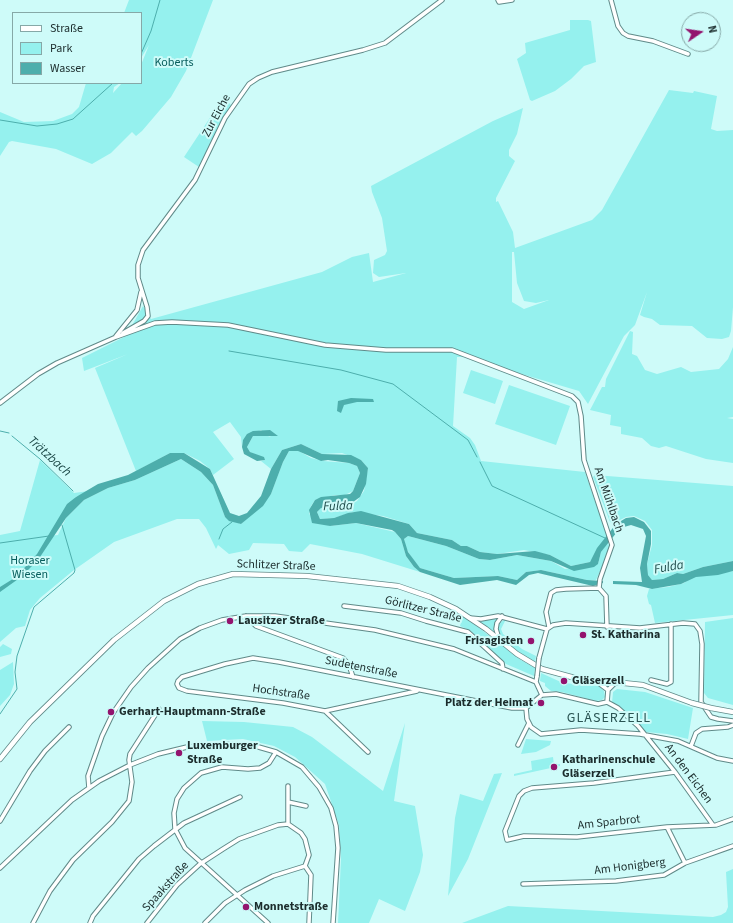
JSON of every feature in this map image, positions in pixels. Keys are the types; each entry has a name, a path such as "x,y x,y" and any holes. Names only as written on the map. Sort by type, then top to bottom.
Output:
{"main road":[{"name":"Schlitzer Straße","path":"0,759 30,722 102,651 164,601 198,584 234,574 307,576 398,586 430,597 470,618 516,654 542,669 560,675 594,680 617,681 651,688 692,703 733,712"}],"street":[{"name":"Zur Eiche","path":"118,336 147,319 147,307 141,291 138,271 143,250 195,180 225,118 249,84 272,72 364,50 385,43 442,0"},
{"path":"498,0 498,2 512,0"},
{"path":"611,0 615,20 623,33 628,36 654,41 688,54"},
{"path":"0,403 47,368 118,336 137,310 141,291"},
{"name":"Am Mühlbach","path":"118,336 155,323 204,322 249,328 325,345 386,350 452,350 572,396 578,402 581,416 584,460 607,532 612,543 611,552 600,579 599,587 606,596 607,627"},
{"path":"542,695 536,682 539,658 548,628 546,612 551,593 556,590 599,587"},
{"name":"Görlitzer Straße","path":"344,606 401,612 426,621 468,632 502,663 503,669"},
{"path":"89,788 88,776 102,736 118,706 139,677 173,644 194,631 222,620 246,616 298,619 375,630 454,649 536,682"},
{"path":"246,616 256,626 343,658 349,665 353,677"},
{"path":"499,640 496,629 497,623 502,616"},
{"path":"470,618 481,619 502,616 548,628 561,624 572,623 607,627 640,628 693,623 699,629 702,644 701,698 705,710 711,717 733,721"},
{"path":"651,680 667,684 671,682 671,624"},
{"name":"Sudetenstraße","path":"177,684 182,677 225,664 253,658 507,707 526,708"},
{"path":"594,680 608,690"},
{"path":"617,681 608,690 606,702 598,704 556,694 542,695 526,708 529,723 534,730 541,734 591,730 645,735 691,746 717,758 733,761"},
{"name":"Hochstraße","path":"177,684 179,688 187,691 283,703 325,711 368,752"},
{"path":"325,711 418,690"},
{"name":"An den Eichen","path":"606,702 618,708 629,717 645,735 675,772 713,825"},
{"path":"33,923 50,891 73,860 112,822 129,801 132,782 130,754 159,709"},
{"path":"518,745 529,723"},
{"path":"691,746 696,733 702,729 728,727 733,725"},
{"path":"0,821 30,771 45,752 69,727"},
{"path":"0,868 49,820 89,788 130,765 169,751 211,744 247,745 276,752 296,763 308,773 324,794 333,814 338,848 334,923"},
{"path":"268,923 200,864 185,848 175,829 174,812 177,799 184,788 196,776 217,767 260,768 269,763 276,752"},
{"name":"Am Sparbrot","path":"675,772 594,783 532,788 524,791 519,796 505,831 507,840 524,836 577,837 668,827 713,825 733,819"},
{"path":"288,786 288,824 300,833 304,839 309,855 305,866"},
{"path":"90,923 97,911 139,859 175,829 195,817 240,797"},
{"path":"288,802 306,806"},
{"name":"Spaakstraße","path":"147,923 177,885 200,864 239,839 278,825 288,824"},
{"path":"668,827 685,864"},
{"name":"Am Honigberg","path":"523,884 616,881 658,876 673,872 685,864 733,846"},
{"path":"205,923 236,895 263,880 305,866"},
{"path":"305,866 311,875 309,923"}],"green space":[{"name":"Koberts","path":"129,0 213,0 186,71 171,97 142,131 136,136 132,132 111,153 92,164 56,149 12,141 9,142 0,156 0,112 24,122 53,121 72,114 79,107 86,84 118,84 114,87 113,93 121,84 142,84 142,62 149,45 142,56 142,12 124,12"},
{"path":"570,20 591,21 596,62 584,66 571,79 555,91 532,101 530,100 517,59 526,53 525,43 570,30"},
{"path":"669,90 693,93 694,91 717,96 711,129 717,131 733,130 733,307 729,337 722,339 707,338 692,326 660,325 652,319 640,315 647,292 635,325 624,336 588,404 579,391 464,357 457,357 453,426 470,438 475,445 481,461 585,472 607,536 590,562 571,566 550,555 524,550 497,554 480,552 467,546 461,546 452,540 417,533 409,524 383,516 353,512 334,518 320,519 317,512 321,508 352,504 357,501 364,491 368,468 361,460 342,453 322,454 301,444 282,450 271,469 261,461 265,460 250,452 247,447 253,436 265,435 271,437 261,430 243,440 242,447 241,437 230,422 213,432 234,459 213,475 210,469 200,461 184,453 170,453 136,471 95,368 128,354 84,371 82,358 126,336 143,306 151,319 322,272 352,257 369,253 373,282 406,273 379,277 373,273 374,260 385,255 387,251 382,218 371,186 493,121 523,108 517,134 509,150 509,156 515,161 496,198 496,202 498,201 513,232 515,248 592,220 602,210","holes":["512,252 514,252 517,283 524,301 536,303 549,300 524,309 512,302"]},
{"path":"227,101 231,105 220,123 209,150 199,167 184,157 219,104 224,104"},
{"path":"630,331 633,332 632,354 637,356 645,370 657,374 681,367 691,372 719,369 728,359 733,347 733,417 727,418 733,419 733,463 706,459 666,446 659,448 651,446 642,438 621,434 621,427 610,425 611,415 590,410 602,387 605,387 606,379"},
{"path":"471,370 503,381 495,404 463,393"},
{"path":"509,385 570,406 556,445 495,424"},
{"name":"Horaser Wiesen","path":"289,451 299,451 311,458 323,461 349,463 357,466 360,473 353,491 345,495 335,495 315,500 311,506 309,514 330,526 356,523 395,532 401,539 406,556 414,567 420,572 362,554 310,544 302,552 289,551 284,544 253,543 249,550 229,554 218,545 216,549 206,528 199,519 177,519 114,542 74,570 40,598 30,610 25,626 16,628 0,642 0,535 20,531 40,460 74,493 89,491 76,497 49,536 58,535 66,518 84,500 108,488 135,480 181,459 201,472 213,485 225,517 241,524 271,494 283,462"},
{"path":"595,475 733,486 733,561 703,567 683,574 677,573 663,579 652,580 648,575 647,564 652,545 652,530 645,521 634,516 626,517 614,523 610,522 593,477"},
{"path":"408,536 446,546 479,559 490,560 517,555 551,561 565,569 598,564 601,552 608,542 610,550 596,580 587,580 541,570 526,572 517,580 498,576 454,578 420,568 414,562 405,546 404,539"},
{"path":"733,571 733,615 655,623 651,605 649,604 647,596 649,589 668,587 684,583 692,577"},
{"path":"450,610 453,610 466,618 521,660 535,668 534,676 506,664 471,631 460,626 461,622 449,613"},
{"path":"498,617 495,624 494,633 479,621"},
{"path":"733,618 733,705 708,698 704,693 705,622"},
{"path":"506,619 501,629 503,634 522,649 536,656 535,663 517,651 499,636 497,630 499,623"},
{"path":"3,644 12,649 11,654 0,657 0,647"},
{"path":"13,662 14,684 10,695 0,706 0,670"},
{"path":"541,673 563,683 599,686 604,691 605,697 602,700 596,701 562,692 551,691 545,686 545,683 540,681"},
{"path":"617,689 645,692 693,708 688,739 667,734 646,732 618,705 612,703 613,692"},
{"path":"202,721 244,722 293,727 312,737 383,791 405,723 394,801 415,806 423,855 420,872 405,911 379,899 369,923 338,923 341,859 339,825 325,784 295,757 274,746 243,739 207,741"},
{"path":"526,739 551,741 550,745 536,752 521,754"},
{"path":"553,757 554,765 560,764 560,766 514,776 514,774 532,770 531,761"},
{"path":"502,773 468,859 448,896 455,818 460,794 483,801 494,774"},
{"path":"733,869 733,923 462,923 508,906 713,917 726,912 728,907 726,872"}],"water":[{"path":"351,398 373,399 374,402 357,402 344,405 341,413 337,411 338,401"},
{"path":"270,430 278,436 253,436 247,447 250,452 264,457 265,460 257,461 244,454 242,447 243,440 247,434 253,431"},
{"path":"301,444 322,454 351,455 361,460 368,468 366,484 360,497 349,505 340,504 321,508 317,512 320,519 334,518 348,513 361,511 409,524 417,533 452,540 461,546 467,546 480,552 497,554 535,551 550,555 571,566 590,562 597,548 616,524 626,518 634,517 644,522 651,531 651,544 647,564 648,575 652,580 663,579 677,573 683,574 703,567 733,561 733,571 718,575 696,577 681,584 652,589 636,585 613,584 613,581 642,582 640,568 646,536 643,529 631,525 624,527 617,532 601,552 598,564 594,567 574,571 551,561 517,555 490,560 479,559 446,546 408,536 404,539 408,552 420,568 454,578 498,576 517,580 526,572 541,570 587,580 603,581 603,583 593,586 538,573 529,575 516,585 497,580 460,585 420,572 414,567 406,556 401,539 392,530 356,523 330,526 312,523 309,510 315,500 321,497 350,494 353,491 360,473 357,466 349,463 328,460 321,461 298,451 289,451 283,462 271,494 263,506 241,524 229,521 225,517 213,485 201,472 181,459 135,480 108,488 84,500 66,518 38,560 21,577 0,592 0,587 16,577 37,554 67,504 98,484 128,475 170,453 184,453 210,469 230,513 239,516 247,513 261,496 271,469 282,450"}],"waterway":[{"name":"Trätzbach","path":"142,52 151,31 160,0"},
{"name":"Trätzbach","path":"0,120 37,126 57,124 73,119 112,84"},
{"path":"229,351 341,370 393,384 468,440 477,457"},
{"name":"Trätzbach","path":"0,431 9,433"},
{"name":"Trätzbach","path":"12,436 40,459 73,491"},
{"path":"480,462 492,486 605,538"},
{"path":"219,539 223,529 232,522"},
{"path":"0,714 17,689 15,672 17,656 34,607 74,573 75,570 62,525"},
{"path":"0,543 49,536"}],"place":[{"name":"Lausitzer Straße","path":"230,621"},
{"name":"St. Katharina","path":"583,635"},
{"name":"Frisagisten","path":"531,641"},
{"name":"Gläserzell","path":"564,681"},
{"name":"Platz der Heimat","path":"541,703"},
{"name":"Gerhart-Hauptmann-Straße","path":"111,712"},
{"name":"Luxemburger Straße","path":"179,753"},
{"name":"Katharinenschule Gläserzell","path":"554,767"},
{"name":"Monnetstraße","path":"246,907"}],"district":[{"name":"GLÄSERZELL","path":"609,719"}],"water label":[{"name":"Fulda","path":"338,507"},
{"name":"Fulda","path":"669,568"}]}
